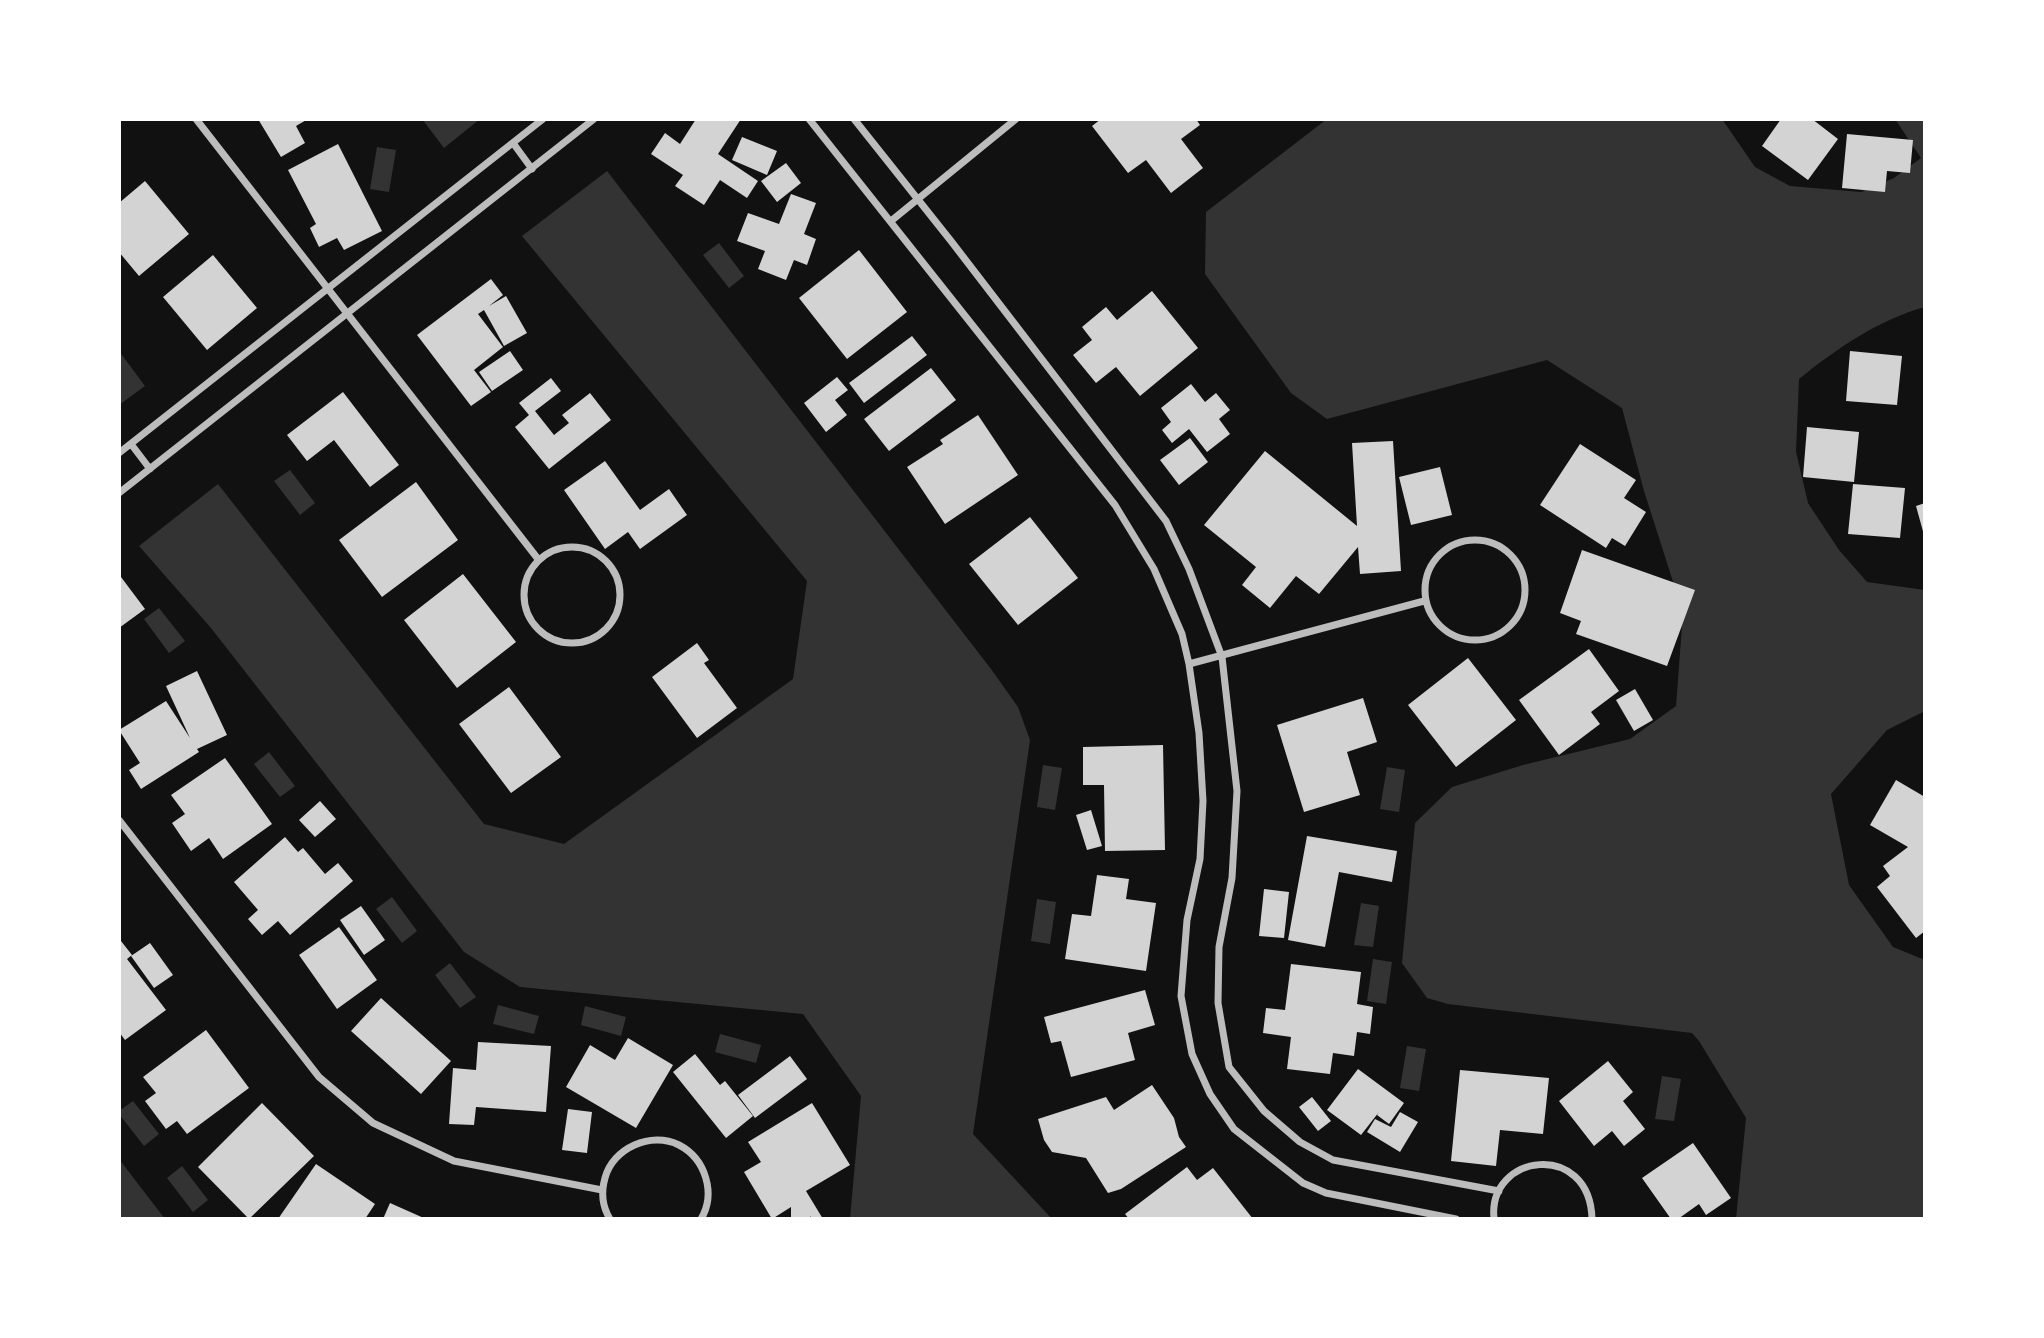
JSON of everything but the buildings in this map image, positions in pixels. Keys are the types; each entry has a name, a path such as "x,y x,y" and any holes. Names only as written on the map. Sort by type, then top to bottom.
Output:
{"street":[{"path":"196,119 538,559"},
{"path":"119,453 543,119"},
{"path":"119,493 594,119"},
{"path":"810,119 1115,505 1153,569 1182,634 1199,733 1203,801 1200,859 1187,920 1181,996 1192,1054 1210,1094 1234,1129 1303,1183 1326,1193 1456,1219"},
{"path":"854,119 918,198 1166,521 1189,569 1222,657 1237,792 1232,878 1219,947 1218,1003 1230,1067 1264,1111 1300,1142 1333,1160 1499,1191"},
{"path":"891,221 1016,119"},
{"path":"513,143 532,169"},
{"path":"131,444 150,469"},
{"path":"1464,540 1484,540 1503,548 1517,562 1525,580 1525,600 1517,618 1503,632 1485,640 1465,640 1447,633 1432,619 1424,601 1425,581 1432,562 1446,548 1464,540"},
{"path":"574,547 592,551 608,562 617,578 621,597 616,615 605,631 588,641 569,644 551,640 536,629 526,612 523,594 527,575 538,559 555,550 574,547"},
{"path":"1189,664 1424,601"},
{"path":"119,820 319,1077 373,1123 454,1161 602,1190"},
{"path":"610,1219 605,1211 602,1190 607,1171 620,1154 638,1143 658,1140 678,1145 695,1158 706,1175 709,1196 701,1219"},
{"path":"1494,1219 1494,1203 1508,1177 1523,1168 1540,1164 1557,1166 1572,1173 1584,1185 1591,1201 1592,1219"}],"shaded area":[{"path":"422,119 480,119 444,148"},
{"path":"1327,119 1722,119 1755,167 1790,186 1861,192 1894,178 1921,158 1895,119 1925,119 1925,307 1858,337 1799,379 1796,452 1808,503 1839,550 1867,582 1925,590 1925,711 1887,730 1831,794 1849,885 1893,947 1925,960 1925,1219 1736,1219 1746,1118 1692,1033 1448,1004 1427,998 1402,963 1415,823 1452,787 1523,765 1630,739 1676,706 1683,613 1644,491 1622,408 1547,360 1327,419 1291,393 1205,274 1206,212"},
{"path":"377,147 396,150 389,192 370,189"},
{"path":"607,171 1018,707 1030,740 973,1134 1052,1219 850,1219 861,1096 803,1014 520,987 464,952 211,628 139,546 218,484 484,824 564,844 793,679 807,581 522,236"},
{"path":"719,243 744,276 729,288 703,255"},
{"path":"119,351 145,386 119,405"},
{"path":"290,470 315,503 300,515 274,481"},
{"path":"159,608 185,641 169,653 144,619"},
{"path":"269,752 295,786 280,797 254,764"},
{"path":"1043,765 1062,768 1055,810 1037,807"},
{"path":"1387,767 1405,770 1399,812 1380,809"},
{"path":"392,897 417,931 402,943 376,909"},
{"path":"1037,899 1056,902 1050,944 1031,941"},
{"path":"1361,903 1379,906 1373,947 1354,945"},
{"path":"1373,959 1392,962 1386,1004 1367,1001"},
{"path":"450,963 476,997 460,1008 435,975"},
{"path":"498,1005 539,1016 534,1034 493,1024"},
{"path":"585,1006 626,1017 621,1036 581,1025"},
{"path":"720,1034 761,1045 756,1063 715,1052"},
{"path":"1407,1046 1426,1049 1419,1091 1400,1088"},
{"path":"1662,1076 1681,1079 1674,1121 1655,1119"},
{"path":"133,1101 159,1134 144,1146 119,1114 119,1111"},
{"path":"119,1159 165,1219 119,1219"},
{"path":"182,1166 208,1200 193,1212 167,1178"}]}
